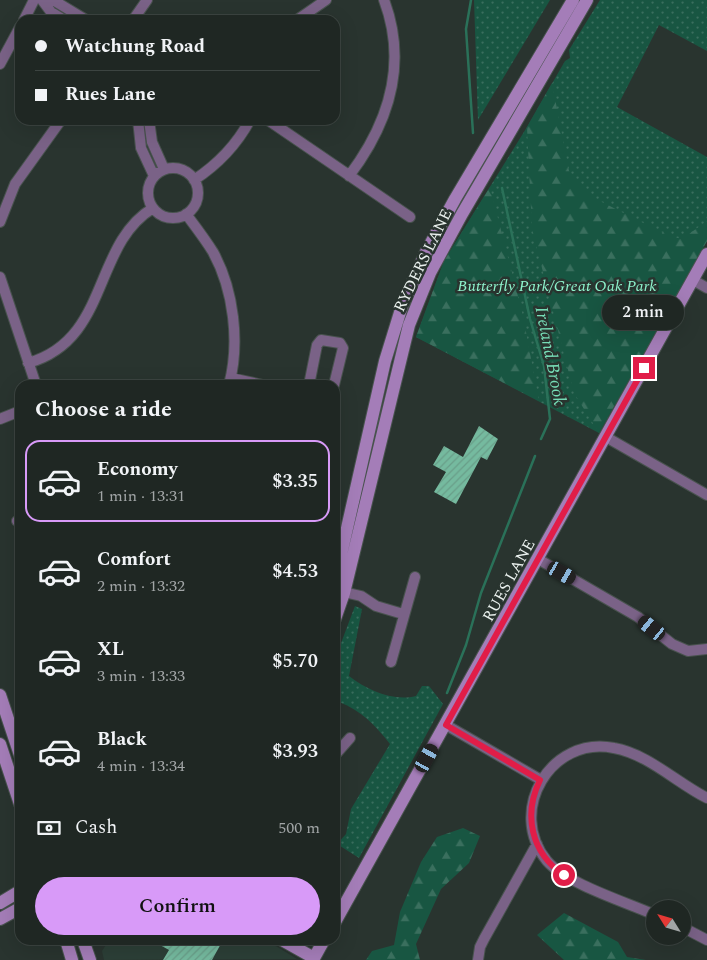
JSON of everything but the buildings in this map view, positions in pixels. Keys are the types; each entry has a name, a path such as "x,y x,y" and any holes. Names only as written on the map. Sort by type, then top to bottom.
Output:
{"main road":[{"name":"RYDERS LANE","path":"340,559 384,361 402,306 426,252 455,199 573,0"},
{"name":"RYDERS LANE","path":"340,592 409,325 430,274 462,214 587,0"},
{"name":"RUES LANE","path":"340,913 707,254"},
{"path":"0,695 15,740"},
{"path":"0,744 15,789"},
{"path":"0,903 15,894"},
{"path":"3,917 15,911"},
{"path":"3,917 15,913"},
{"path":"68,945 72,960"},
{"path":"85,945 90,960"},
{"path":"290,945 314,959 321,945"}],"street":[{"path":"26,15 34,0"},
{"path":"42,0 56,15"},
{"path":"53,0 78,15"},
{"path":"136,15 147,0"},
{"path":"304,15 326,0"},
{"path":"349,176 374,139 385,112 393,83 395,54 393,25 384,0"},
{"path":"0,64 15,36"},
{"path":"0,222 15,184 56,125"},
{"path":"139,125 141,148 154,176"},
{"path":"150,125 152,142 164,169"},
{"path":"194,180 208,171 234,144 247,125"},
{"path":"275,125 410,217"},
{"path":"164,169 181,169 194,180 197,188 196,203 186,214 172,218 158,213 153,208 148,195 148,188 154,176 164,169"},
{"path":"28,363 53,353 79,330 124,238 139,218 153,208"},
{"path":"186,214 213,252 228,291 234,332 230,380"},
{"path":"0,277 34,380"},
{"path":"692,280 707,288"},
{"path":"310,380 317,345 322,340 340,344 343,348 335,380"},
{"path":"0,418 15,413"},
{"path":"606,438 707,495"},
{"path":"538,559 638,617 672,644 688,651 707,650"},
{"path":"391,662 415,577"},
{"path":"340,592 361,596 376,606 403,614"},
{"path":"446,725 540,780"},
{"path":"340,749 350,738"},
{"path":"646,911 564,875 548,861 537,844 530,814 534,793 540,780 554,763 566,755 587,748 609,747 630,753 707,798"},
{"path":"478,960 484,939 537,844"},
{"path":"691,932 707,940"}],"shaded area":[{"path":"106,945 274,945 297,959 104,960 102,951"}],"green space":[{"path":"474,0 550,0 478,120"},
{"name":"Butterfly Park/Great Oak Park","path":"600,0 707,0 707,51 659,25 617,107 707,157 707,241 599,433 416,337 444,261 527,127 565,61 570,58 569,50"},
{"path":"552,83 569,171 588,195 669,236 682,239 707,221 707,241 599,433 574,393 532,229 527,127"},
{"path":"490,187 523,316 539,401 416,337 444,261"},
{"path":"355,606 362,609 349,676 372,690 389,696 416,696 422,686 429,686 443,704 359,858 340,846 340,841 346,834 351,809 390,744 361,714 340,702 340,646"},
{"path":"463,828 480,836 469,863 441,889 416,944 420,960 366,960 372,951 394,945 400,912 421,862 437,837"},
{"path":"564,913 618,942 627,957 646,960 564,960 537,935"}],"waterway":[{"name":"Ireland Brook","path":"471,0 466,29 473,133"},
{"name":"Ireland Brook","path":"502,188 530,319 544,366 550,419 541,439"},
{"name":"Ireland Brook","path":"447,693 466,645 481,593 535,456"}],"route":[{"path":"564,875 543,856 532,829 530,814 532,800 540,780 446,725 644,368"}]}
